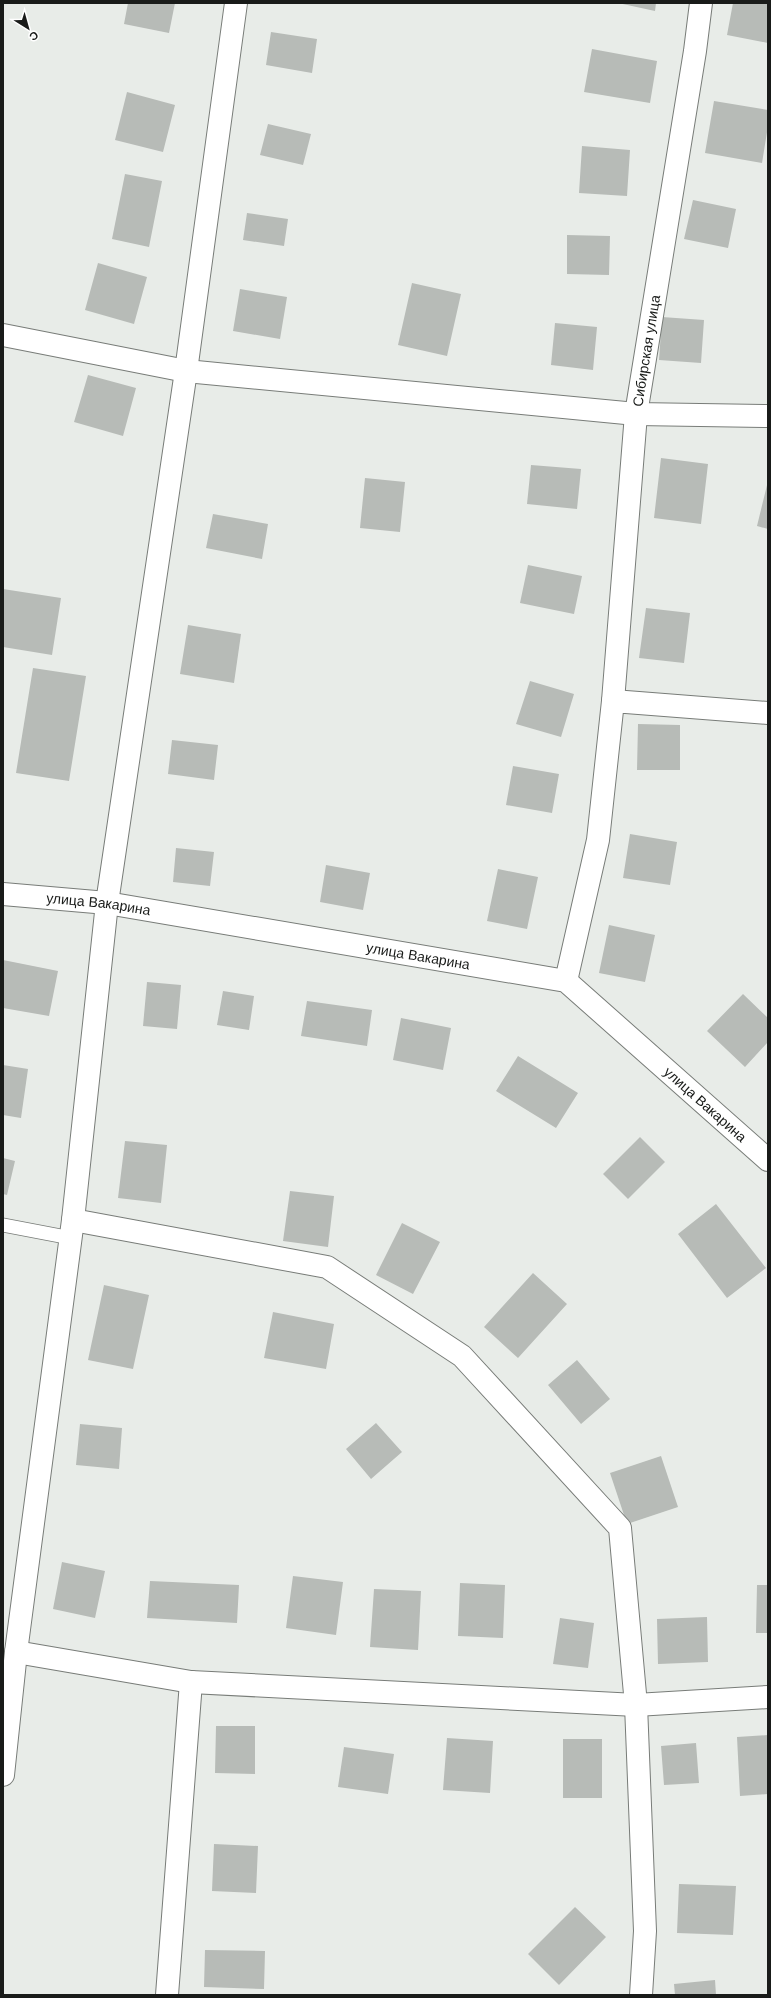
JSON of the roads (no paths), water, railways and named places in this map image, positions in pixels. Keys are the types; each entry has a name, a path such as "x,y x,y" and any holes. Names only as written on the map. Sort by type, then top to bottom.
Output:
{"street":[{"path":"3,1775 16,1652 72,1229 107,903 186,370 236,3"},
{"name":"Сибирская улица","path":"566,981 598,840 613,702 636,414 701,3"},
{"path":"3,335 186,370 636,414 768,416"},
{"path":"613,702 768,713"},
{"name":"улица Вакарина","path":"3,894 107,903 566,981 768,1160"},
{"path":"72,1229 327,1267 462,1356 620,1528 636,1705 645,1931 641,1995"},
{"path":"3,1672 16,1652"},
{"path":"16,1652 191,1682 636,1705 768,1697"},
{"path":"167,1995 191,1682"}],"lane":[{"path":"3,1225 72,1229"}]}
